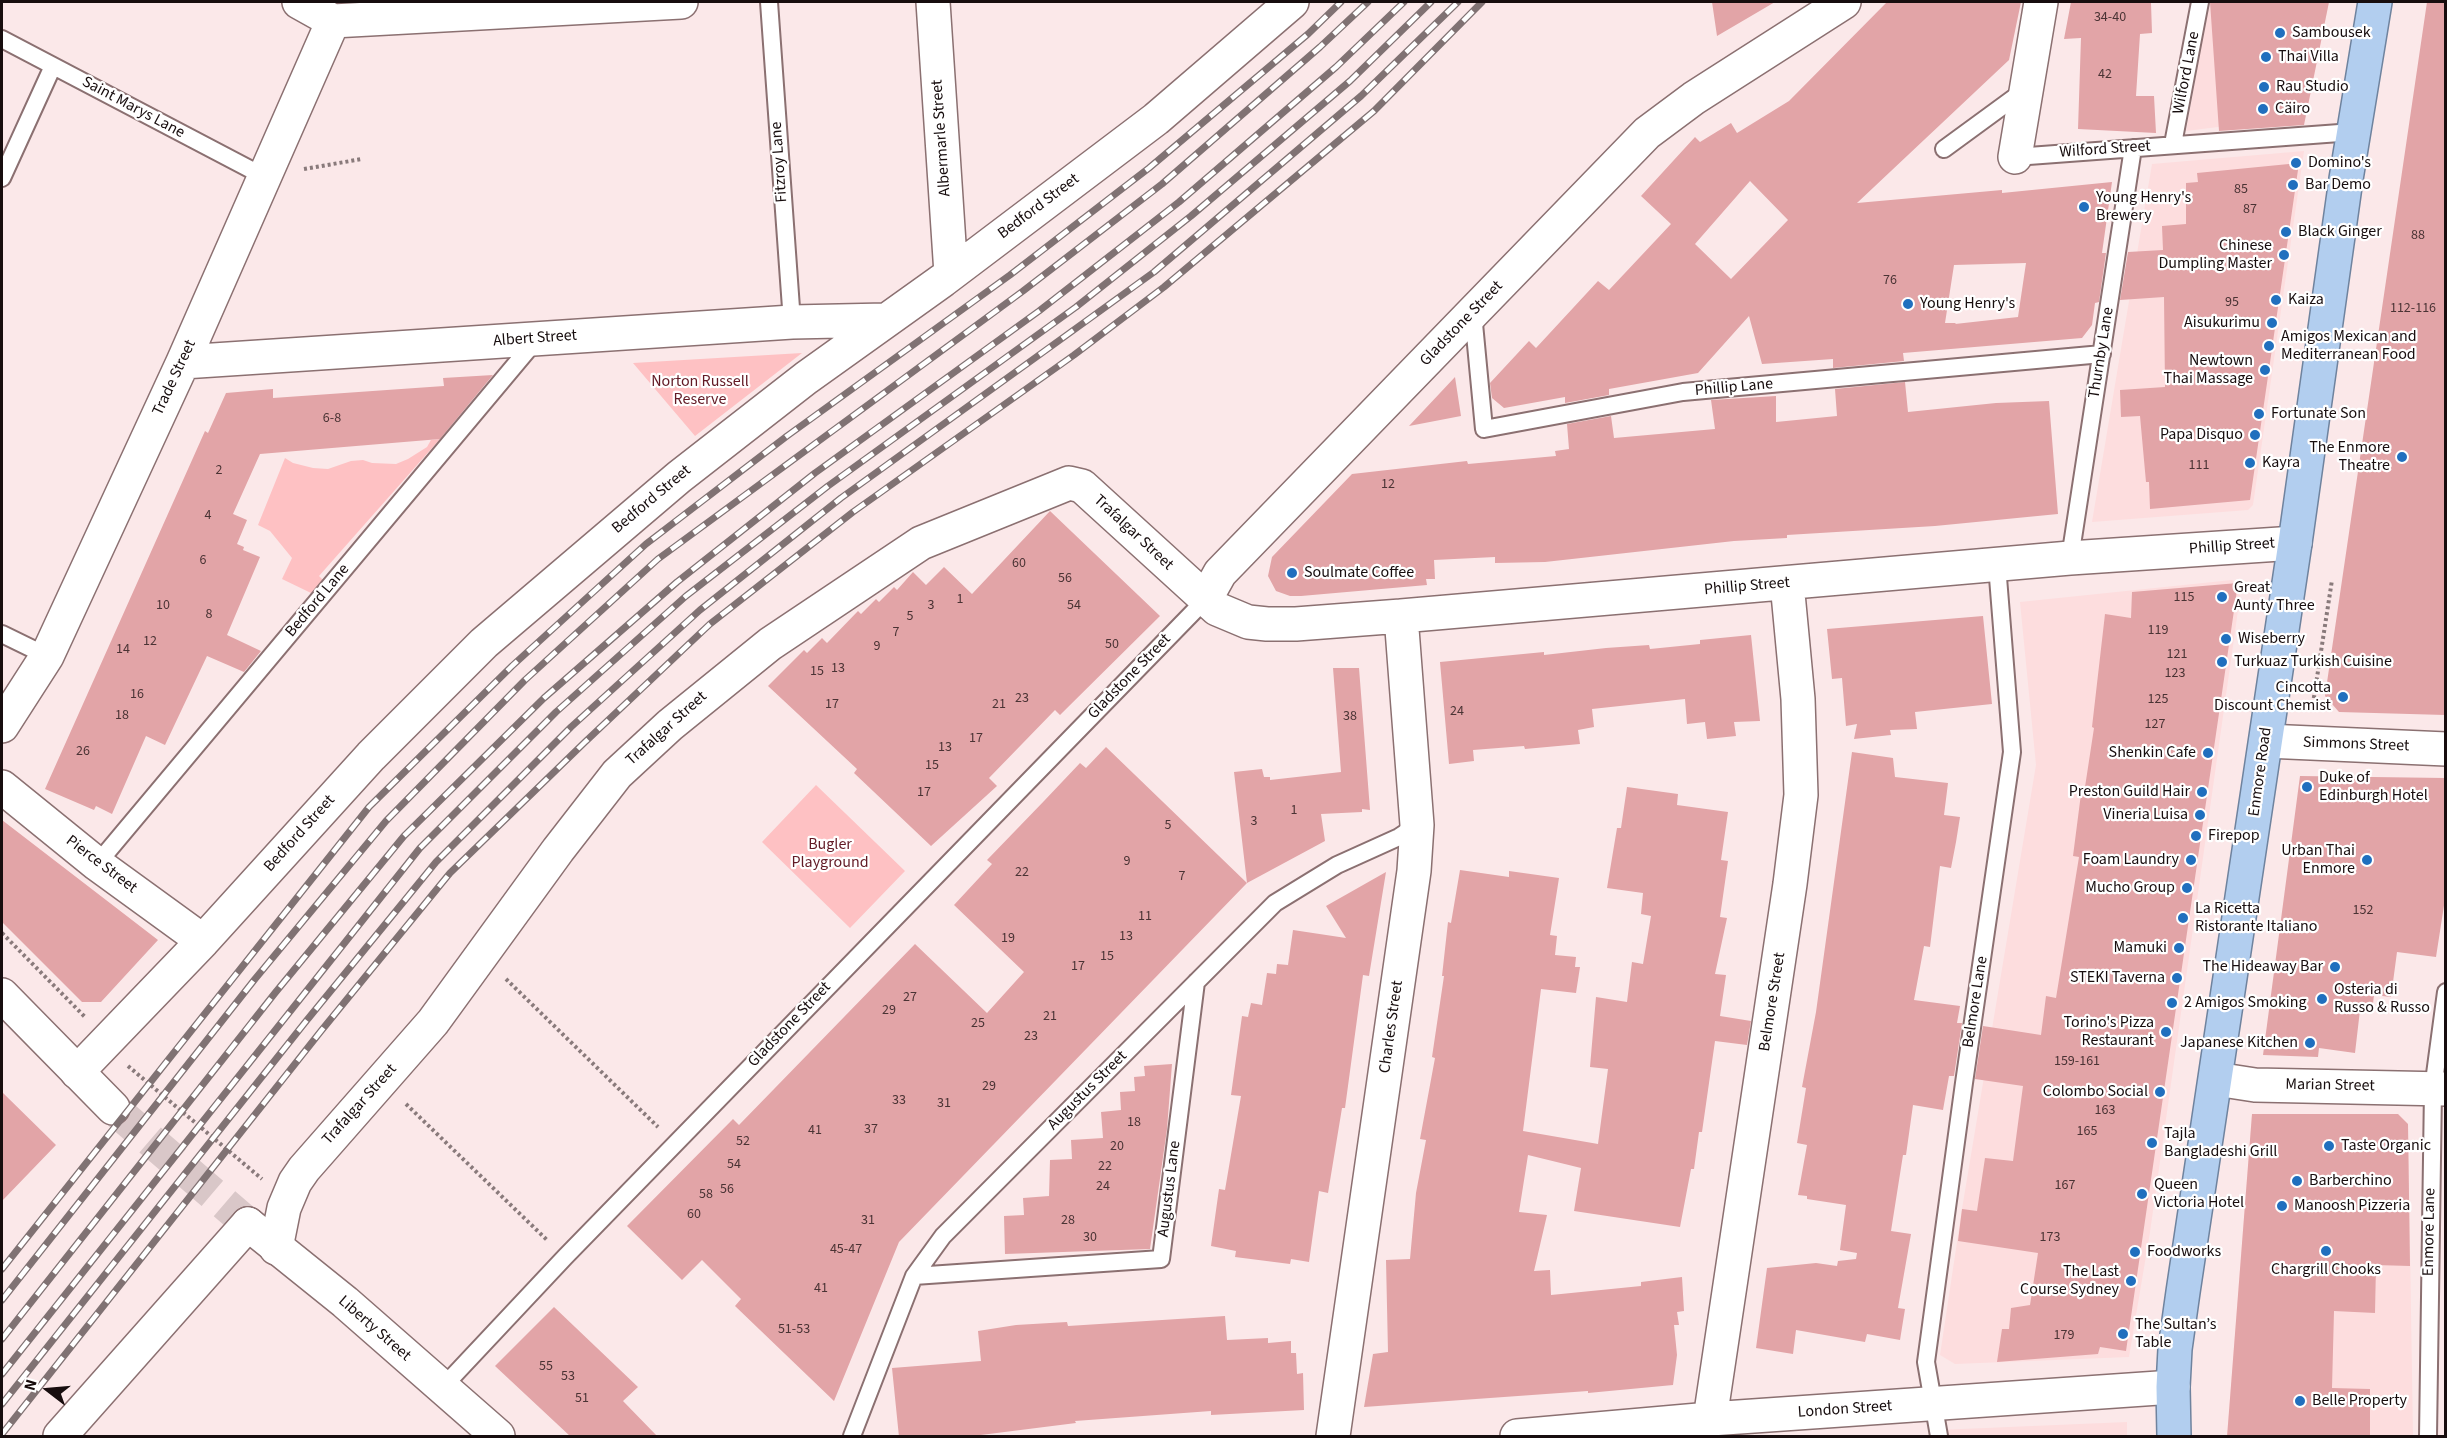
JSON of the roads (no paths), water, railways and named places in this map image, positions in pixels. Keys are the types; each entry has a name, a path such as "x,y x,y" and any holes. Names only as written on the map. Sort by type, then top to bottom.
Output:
{"highway":[{"name":"Enmore Road","path":"2174,1437 2173,1387 2183,1292 2266,741 2353,132 2375,2"}],"street":[{"path":"299,2 333,21 681,2"},
{"name":"Albermarle Street","path":"933,2 951,274"},
{"name":"Bedford Street","path":"77,1072 203,941 371,756 484,643 679,477 806,378 951,274 1156,119 1292,2"},
{"name":"Gladstone Street","path":"1205,600 1220,573 1647,133 1694,99 1844,2"},
{"name":"Wilford Street","path":"2015,157 2041,2"},
{"name":"Trade Street","path":"2,726 47,656 183,362 333,21"},
{"name":"Albert Street","path":"183,362 792,322 886,320"},
{"name":"Trafalgar Street","path":"276,1248 284,1208 295,1182 304,1169 433,1022 558,850 617,774 662,732 770,644 921,543 1069,483 1082,486 1205,600"},
{"name":"Phillip Street","path":"1205,600 1230,616 1267,624 1296,624 2070,558 2295,543"},
{"name":"Belmore Street","path":"1710,1419 1789,896 1801,795 1798,699 1787,583"},
{"name":"Charles Street","path":"1333,1437 1414,871 1417,825 1401,616"},
{"name":"Simmons Street","path":"2266,741 2445,749"},
{"name":"Pierce Street","path":"2,787 97,864 203,941"},
{"path":"2,995 113,1108"},
{"name":"Marian Street","path":"2216,1079 2255,1085 2439,1089"},
{"name":"Liberty Street","path":"60,1437 248,1224 345,1302 498,1437"},
{"name":"London Street","path":"1517,1437 1710,1419 2173,1387"}],"lane":[{"name":"Fitzroy Lane","path":"769,2 792,322"},
{"name":"Wilford Lane","path":"2173,144 2200,2"},
{"name":"Saint Marys Lane","path":"2,39 264,177"},
{"path":"2,178 53,66"},
{"path":"1944,149 2026,89"},
{"name":"Wilford Street","path":"2015,157 2353,132"},
{"name":"Thurnby Lane","path":"2070,558 2133,148"},
{"name":"Phillip Lane","path":"1473,313 1484,429 1683,392 2102,354"},
{"name":"Bedford Lane","path":"97,864 538,338"},
{"name":"Belmore Lane","path":"1939,1437 1926,1362 2012,752 1997,566"},
{"name":"Gladstone Street","path":"442,1388 565,1257 1205,600"},
{"path":"2,634 47,656"},
{"name":"Augustus Street","path":"852,1437 914,1276 943,1236 1275,903 1337,865 1399,837 1417,825"},
{"name":"Augustus Lane","path":"914,1276 1161,1259 1196,982"},
{"name":"Enmore Lane","path":"2428,1437 2437,1284 2439,1089 2445,992"}],"tunnel":[{"path":"113,1108 248,1224"}],"railway":[{"path":"2,1269 369,807 512,666 646,544 787,436 1010,275 1149,168 1308,34 1341,2"},
{"path":"2,1300 255,979 386,821 525,680 658,559 1023,291 1162,184 1320,47 1368,2"},
{"path":"2,1339 275,993 404,836 544,698 677,582 815,473 1039,311 1179,202 1336,67 1404,2"},
{"path":"2,1374 420,848 556,712 686,596 828,486 1076,307 1191,216 1350,81 1431,2"},
{"path":"2,1404 307,1020 436,862 571,727 700,610 841,498 1154,272 1361,96 1458,2"},
{"path":"2,1434 321,1031 450,873 585,742 710,624 853,512 1074,355 1164,287 1374,111 1482,2"}],"place":[{"name":"Sambousek","path":"2280,33"},
{"name":"Thai Villa","path":"2266,57"},
{"name":"Rau Studio","path":"2264,87"},
{"name":"Cäiro","path":"2263,109"},
{"name":"Domino's","path":"2296,163"},
{"name":"Bar Demo","path":"2293,185"},
{"name":"Young Henry's Brewery","path":"2084,207"},
{"name":"Black Ginger","path":"2286,232"},
{"name":"Chinese Dumpling Master","path":"2284,255"},
{"name":"Kaiza","path":"2276,300"},
{"name":"Young Henry's","path":"1908,304"},
{"name":"Aisukurimu","path":"2272,323"},
{"name":"Amigos Mexican and Mediterranean Food","path":"2269,346"},
{"name":"Newtown Thai Massage","path":"2265,370"},
{"name":"Fortunate Son","path":"2259,414"},
{"name":"Papa Disquo","path":"2255,435"},
{"name":"The Enmore Theatre","path":"2402,457"},
{"name":"Kayra","path":"2250,463"},
{"name":"Soulmate Coffee","path":"1292,573"},
{"name":"Great Aunty Three","path":"2222,597"},
{"name":"Wiseberry","path":"2226,639"},
{"name":"Turkuaz Turkish Cuisine","path":"2222,662"},
{"name":"Cincotta Discount Chemist","path":"2343,697"},
{"name":"Shenkin Cafe","path":"2208,753"},
{"name":"Duke of Edinburgh Hotel","path":"2307,787"},
{"name":"Preston Guild Hair","path":"2202,792"},
{"name":"Vineria Luisa","path":"2200,815"},
{"name":"Firepop","path":"2196,836"},
{"name":"Foam Laundry","path":"2191,860"},
{"name":"Urban Thai Enmore","path":"2367,860"},
{"name":"Mucho Group","path":"2187,888"},
{"name":"La Ricetta Ristorante Italiano","path":"2183,918"},
{"name":"Mamuki","path":"2179,948"},
{"name":"The Hideaway Bar","path":"2335,967"},
{"name":"STEKI Taverna","path":"2177,978"},
{"name":"Osteria di Russo & Russo","path":"2322,999"},
{"name":"2 Amigos Smoking","path":"2172,1003"},
{"name":"Torino's Pizza Restaurant","path":"2166,1032"},
{"name":"Japanese Kitchen","path":"2310,1043"},
{"name":"Colombo Social","path":"2160,1092"},
{"name":"Tajla Bangladeshi Grill","path":"2152,1143"},
{"name":"Taste Organic","path":"2329,1146"},
{"name":"Barberchino","path":"2297,1181"},
{"name":"Queen Victoria Hotel","path":"2142,1194"},
{"name":"Manoosh Pizzeria","path":"2282,1206"},
{"name":"Chargrill Chooks","path":"2326,1251"},
{"name":"Foodworks","path":"2135,1252"},
{"name":"The Last Course Sydney","path":"2131,1281"},
{"name":"The Sultan’s Table","path":"2123,1334"},
{"name":"Belle Property","path":"2300,1401"}],"park label":[{"name":"Norton Russell Reserve","path":"700,391"},
{"name":"Bugler Playground","path":"830,854"}]}
